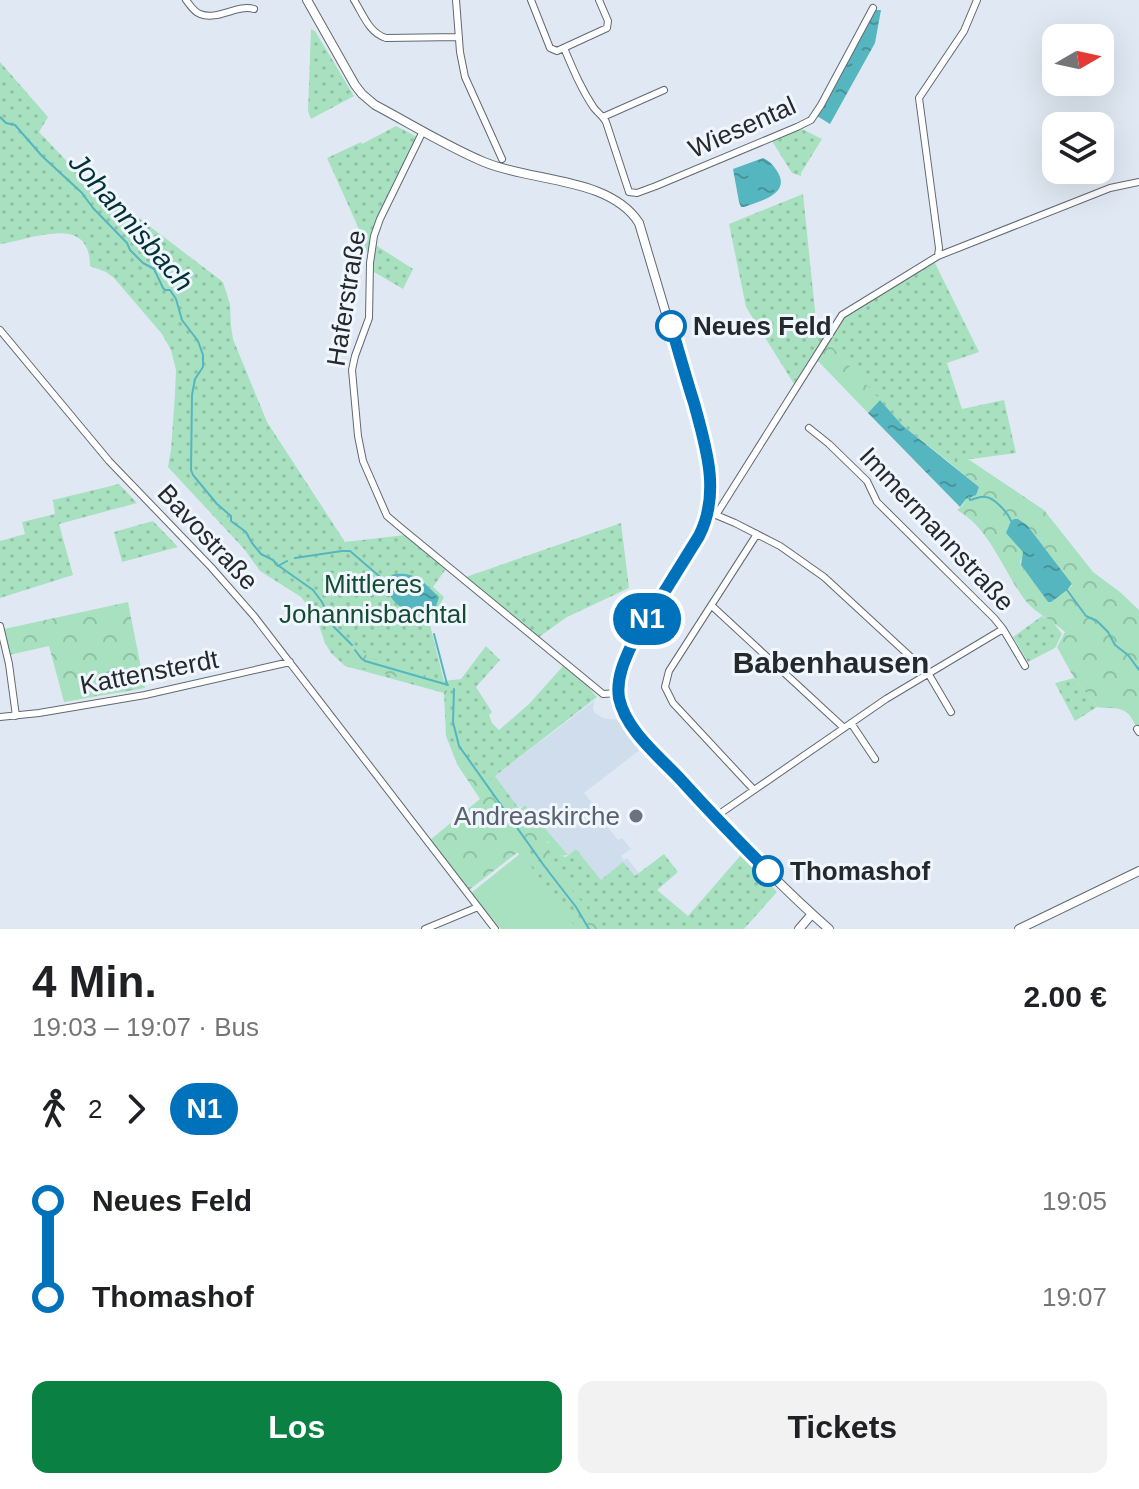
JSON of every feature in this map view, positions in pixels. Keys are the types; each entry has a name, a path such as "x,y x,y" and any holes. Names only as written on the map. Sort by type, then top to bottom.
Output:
{"main road":[{"path":"307,0 362,94 375,105 487,163 512,172 600,192 623,204 636,218 646,240 702,434 710,469 711,514 632,644 621,671 618,693 622,708 636,731 715,817 829,929"},
{"path":"1019,929 1139,871"},
{"path":"799,929 812,914"}],"street":[{"path":"186,0 195,11 205,16 245,7 254,9"},
{"path":"354,0 378,36 459,37"},
{"path":"456,0 465,77 502,159"},
{"path":"531,0 550,48 557,51 607,28 608,21 599,0"},
{"path":"938,256 919,98 964,31 977,0"},
{"name":"Wiesental","path":"629,192 647,190 811,120 873,8"},
{"path":"564,48 585,93 596,112 603,117 629,186 623,204"},
{"path":"603,117 664,90"},
{"name":"Haferstraße","path":"423,131 380,219 372,246 369,318 352,370 363,461 387,516 393,522 603,694 618,693"},
{"path":"951,712 928,673 824,577 780,546 711,514 842,315 938,256 1110,188 1139,182"},
{"name":"Bavostraße","path":"0,330 83,432 232,591 495,929"},
{"name":"Immermannstraße","path":"809,428 867,481 877,502 1003,629 1025,666"},
{"path":"754,790 673,703 665,687 669,671 757,534"},
{"path":"712,606 848,726 875,759"},
{"path":"0,626 16,716"},
{"path":"715,817 886,699 1003,629"},
{"name":"Kattensterdt","path":"0,717 145,695 290,662"},
{"path":"425,929 478,907"}],"shaded area":[{"path":"594,701 595,713 617,720 641,749 584,793 618,840 622,838 631,849 621,856 624,860 627,858 639,873 613,895 576,849 568,855 525,805 516,809 494,777"}],"green space":[{"path":"311,29 354,96 311,119 308,111"},
{"name":"Mittleres Johannisbachtal","path":"0,62 48,117 39,132 106,202 131,212 223,282 230,304 233,339 267,422 345,542 405,535 446,569 433,587 444,597 433,620 429,621 444,681 461,679 486,646 500,660 476,687 492,712 489,715 492,723 499,730 529,704 564,665 597,697 495,776 544,843 551,843 561,856 566,857 576,849 601,880 623,862 635,876 664,854 678,872 657,890 688,916 741,855 777,892 744,929 576,929 520,856 457,764 446,736 444,693 345,666 331,653 316,617 301,597 260,571 245,550 168,467 176,370 171,350 162,334 114,278 90,266 87,249 80,239 57,233 0,244"},
{"path":"396,126 417,137 373,232 368,254 327,158"},
{"path":"802,129 822,139 801,176 792,173 772,141"},
{"path":"803,194 817,330 823,338 794,384 746,307 729,224"},
{"path":"374,244 413,269 403,289 374,272"},
{"path":"934,261 979,352 947,363 962,409 1004,400 1016,453 949,462 902,425 827,341 843,316"},
{"path":"827,341 880,400 868,413 816,359"},
{"path":"968,459 1044,510 1093,572 1139,610 1139,729 1123,710 1097,707 1074,678 1057,647 1065,632 1025,600 987,539 957,510 979,487 949,462","holes":["1018,519 1027,525 1072,584 1048,602 1020,562 1024,555"]},
{"path":"119,484 137,503 59,524 73,575 0,598 0,541 25,534 22,522 55,514 53,500"},
{"path":"153,521 178,547 122,562 114,532"},
{"path":"621,523 629,588 567,617 539,637 466,577"},
{"path":"128,602 145,688 64,702 49,646 9,655 4,629"},
{"path":"1042,616 1053,622 1062,634 1055,648 1028,662 1013,637"},
{"path":"359,647 368,657 444,682 448,694 356,666 345,656"},
{"path":"1074,678 1097,707 1075,721 1055,683"},
{"path":"465,757 527,845 469,890 430,840 480,799 457,764"},
{"path":"494,777 516,808 525,805 568,855 561,856 548,842 544,844 564,881 587,908 598,929 590,929 487,782"},
{"path":"521,853 577,929 501,929 471,893"}],"water":[{"path":"876,10 881,10 875,43 830,124 817,116"},
{"path":"763,158 777,171 780,185 765,199 741,207 733,169"},
{"path":"880,400 902,425 979,487 976,495 966,499 960,507 868,413"},
{"path":"1014,519 1027,525 1072,584 1051,602 1021,565 1023,552 1006,533"},
{"path":"394,574 415,577 439,597 433,616 409,612 394,601 386,587 386,579"}],"waterway":[{"name":"Johannisbach","path":"0,117 6,123 15,125 42,156 82,193 130,250 154,269 163,288 170,290 176,299 182,320 198,341 203,355 203,367 195,379 192,395 193,475 231,516 231,521 246,532 261,554 278,566 287,561"},
{"path":"677,331 715,469"},
{"path":"969,497 970,500 989,498 1004,510 1011,521"},
{"name":"Johannisbach","path":"295,558 350,551 386,582"},
{"path":"279,566 313,590 334,627 352,645"},
{"path":"1067,590 1086,616 1097,621 1108,632 1115,645 1128,655 1139,670"},
{"name":"Johannisbach","path":"434,634 447,684"},
{"path":"355,650 365,661 448,685"},
{"name":"Johannisbach","path":"454,689 453,722 459,746 589,929"}],"bus line":[{"name":"N1","path":"671,326 705,445 710,469 709,500 699,536 632,644 621,671 618,693 625,715 646,743 768,871"}],"place":[{"name":"Neues Feld","path":"671,326"},
{"name":"Andreaskirche","path":"636,816"},
{"name":"Thomashof","path":"768,871"}],"district":[{"name":"Babenhausen","path":"831,662"}]}
